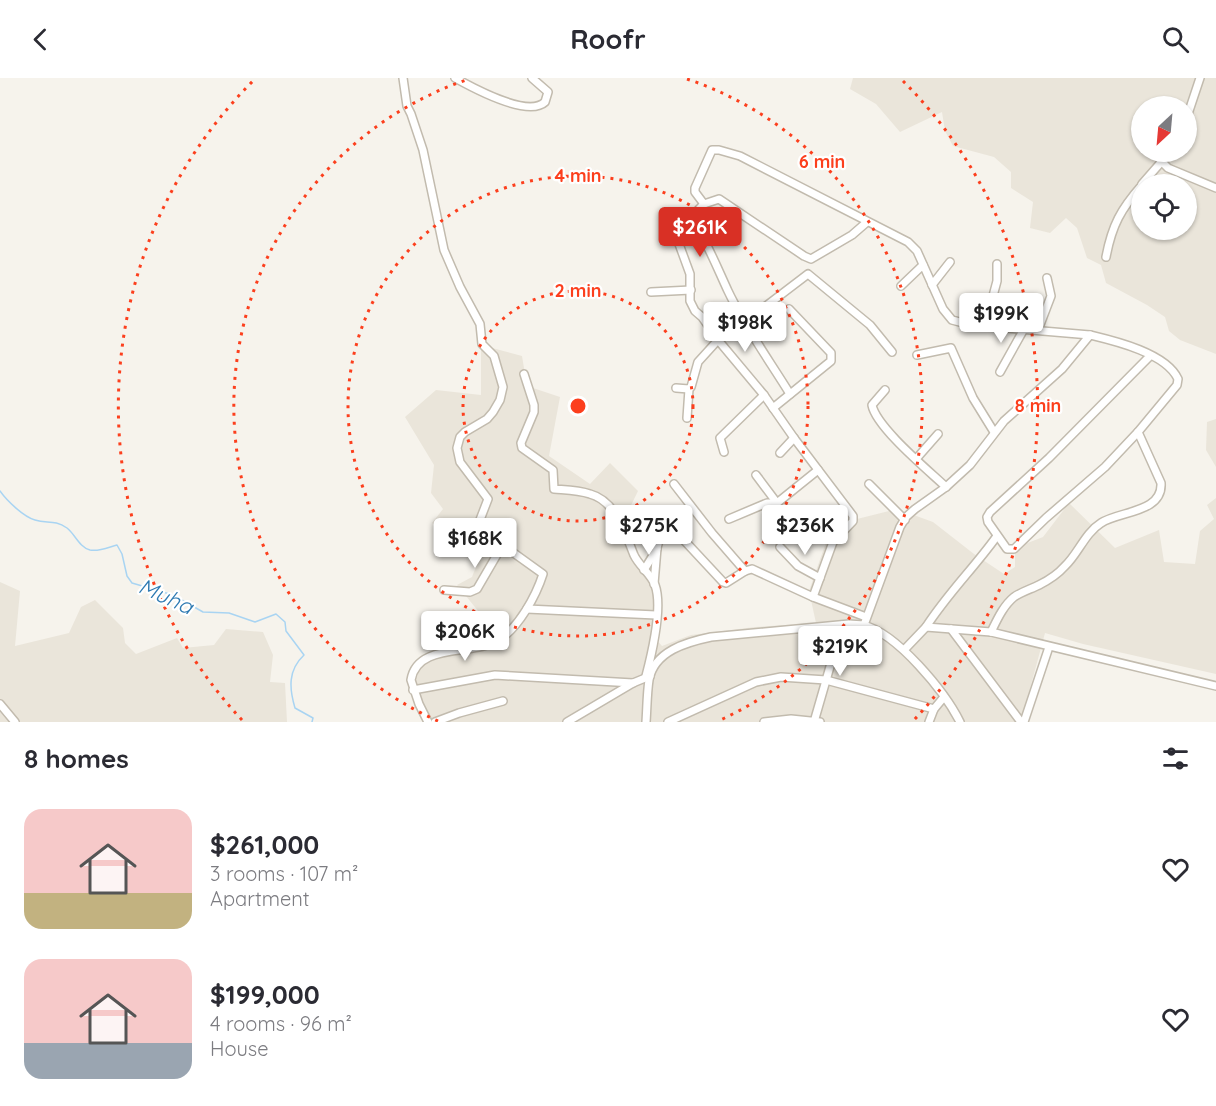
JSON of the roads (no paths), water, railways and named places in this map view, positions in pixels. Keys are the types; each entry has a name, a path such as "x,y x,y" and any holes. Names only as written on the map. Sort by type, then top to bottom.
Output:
{"street":[{"path":"403,78 407,106 423,150 444,250 480,324 482,344 494,356 503,387 501,400 493,412 465,432 457,448 460,462 488,499 478,527 543,574 527,609 497,641 465,650 432,655 420,661 411,675 413,690 428,722"},
{"path":"455,78 524,108 541,106 548,95 546,88 532,78"},
{"path":"1194,96 1200,78"},
{"path":"704,204 695,192 695,188 714,149 740,156 908,242 917,251 943,309 951,320 962,324 1089,335 1121,343 1150,356 1164,363 1176,374 1177,385 1105,467 1014,549 1007,549 988,522 987,517 990,512 1049,458 1150,356"},
{"path":"1151,174 1160,162"},
{"path":"1162,162 1168,168 1216,188"},
{"path":"1106,257 1113,226 1120,212 1131,198"},
{"path":"813,597 833,542 854,518 764,395 695,311 690,301 690,274 675,233 704,204 715,199 723,200 811,259 852,235 867,222"},
{"path":"691,216 745,322 790,394"},
{"path":"932,285 950,262"},
{"path":"985,326 997,281 997,264"},
{"path":"901,286 923,265"},
{"path":"745,322 808,274 870,325 892,352"},
{"path":"1038,330 1051,296 1047,278"},
{"path":"651,292 691,291"},
{"path":"773,408 832,358 827,348 789,309"},
{"path":"1000,372 1024,329"},
{"path":"864,625 904,520 915,509 946,488 970,465 994,432 1062,369 1089,335"},
{"path":"687,418 689,388 698,362 718,340"},
{"path":"917,355 951,348 973,398 994,432"},
{"path":"524,374 534,412 520,443 522,448 553,470 554,489 574,490 595,495 614,511 636,559 654,584"},
{"path":"676,388 689,388"},
{"path":"885,390 872,405 873,410 889,432 946,488"},
{"path":"724,452 721,435 734,426 764,395"},
{"path":"990,632 1014,597 1054,576 1072,559 1093,530 1101,523 1139,510 1159,497 1161,483 1138,432"},
{"path":"916,459 938,434"},
{"path":"780,453 794,438"},
{"path":"729,519 767,503 777,503 818,470"},
{"path":"756,475 777,503"},
{"path":"869,483 904,520"},
{"path":"674,484 745,571"},
{"path":"646,722 648,677 654,648 656,615 654,584 657,548 662,528 668,524 726,584 752,569 813,597 867,617"},
{"path":"904,650 926,627 952,589 967,575 996,536"},
{"path":"444,590 470,592 477,589 502,546"},
{"path":"780,547 798,566 820,578"},
{"path":"644,570 657,548"},
{"path":"527,609 656,615"},
{"path":"764,722 779,719 816,722 842,625"},
{"path":"567,722 633,683 648,677 666,653 690,642 711,637 864,625 889,638 904,650 944,697 960,722"},
{"path":"926,627 990,632 1216,686"},
{"path":"951,629 1023,722"},
{"path":"1023,722 1049,647"},
{"path":"654,648 666,653"},
{"path":"413,690 495,675 633,683"},
{"path":"668,722 756,681 781,677 826,680 934,709"},
{"path":"929,722 934,709 944,697"},
{"path":"435,722 503,701"},
{"path":"0,704 15,722"}],"waterway":[{"name":"Muha","path":"0,491 26,516 67,528 80,543 90,550 117,545 122,554 127,576 132,583 173,595 203,612 229,613 255,622 276,614 285,622 286,631 304,655 293,673 292,693 295,708 313,718 312,722"}]}
